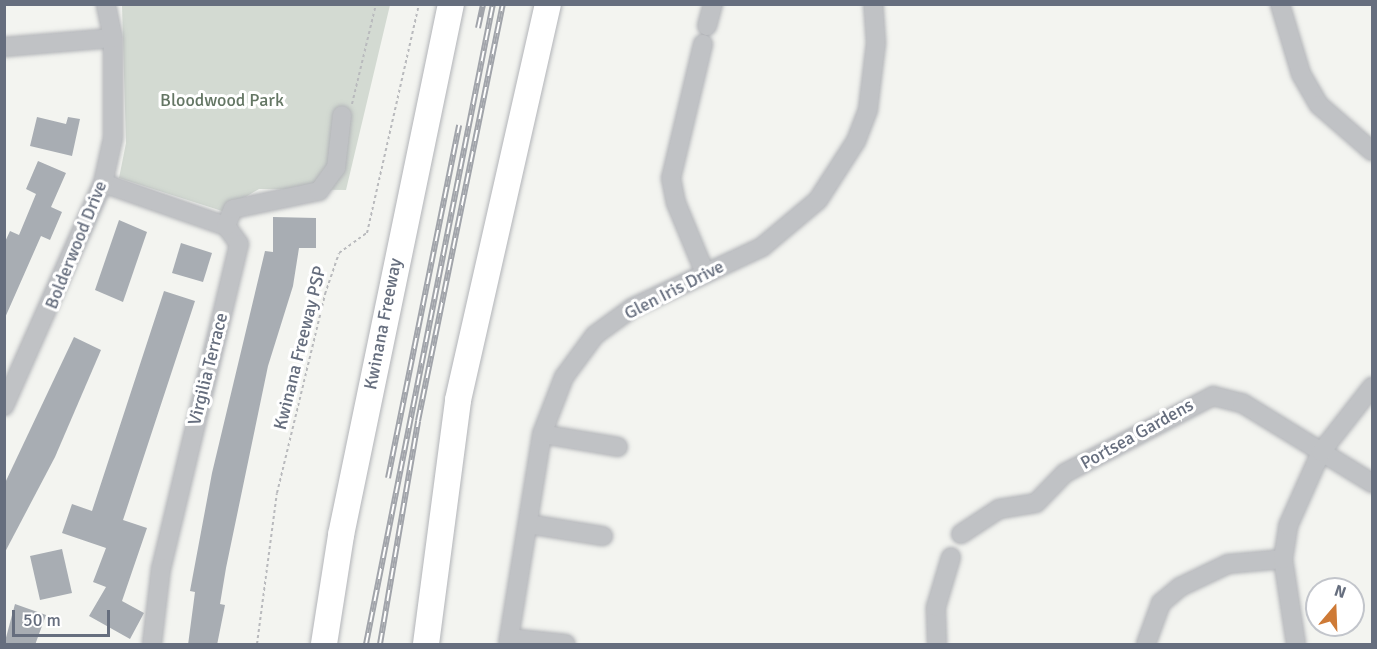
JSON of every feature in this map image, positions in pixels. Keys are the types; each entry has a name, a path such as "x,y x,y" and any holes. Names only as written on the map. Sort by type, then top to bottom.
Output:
{"highway":[{"name":"Kwinana Freeway","path":"324,645 341,535 451,4"},
{"path":"426,645 458,399 548,4"}],"street":[{"name":"Bolderwood Drive","path":"4,406 103,183 113,138 113,38 106,4"},
{"path":"707,26 713,4"},
{"name":"Glen Iris Drive","path":"509,641 542,434 555,393 596,335 632,308 762,247 790,227 837,173 868,109 876,43 873,4"},
{"path":"1280,4 1301,74 1319,105 1372,151"},
{"path":"4,47 113,38"},
{"path":"703,44 688,93 672,165 673,191 705,273"},
{"path":"103,183 225,226 233,210 319,191 336,168 342,115"},
{"name":"Virgilia Terrace","path":"152,645 160,568 237,257 239,244 225,226"},
{"path":"1296,645 1283,559 1288,526 1321,452 1372,387"},
{"name":"Portsea Gardens","path":"961,534 999,509 1036,503 1065,473 1213,396 1242,403 1372,483"},
{"path":"542,434 618,447"},
{"path":"528,524 603,536"},
{"path":"939,644 936,607 951,557"},
{"path":"1146,645 1161,603 1180,587 1228,564 1283,559"},
{"path":"509,641 566,645"}],"path":[{"path":"342,115 352,105 376,4"},
{"name":"Kwinana Freeway PSP","path":"257,645 278,493 325,294 339,253 366,233 419,4"}],"green space":[{"name":"Bloodwood Park","path":"122,5 390,5 346,190 259,189 222,211 119,178 126,143"}],"building":[{"path":"37,117 66,124 68,117 80,119 72,156 30,146"},
{"path":"38,161 66,173 51,207 62,212 50,240 41,236 4,320 4,244 10,231 19,235 36,194 26,189"},
{"path":"273,217 316,218 316,248 299,248 293,286 268,366 226,568 220,604 225,605 217,645 188,645 195,592 190,591 212,473 265,251 273,252"},
{"path":"119,220 147,232 123,302 95,290"},
{"path":"181,243 212,253 203,282 172,273"},
{"path":"164,291 195,301 123,520 147,528 122,601 144,613 130,639 89,616 106,587 93,582 106,548 62,533 72,504 92,511"},
{"path":"74,337 101,350 55,457 4,554 4,485"},
{"path":"62,549 72,593 40,600 30,556"},
{"path":"15,604 46,615 35,645 4,645"}],"railway":[{"path":"478,28 483,4"},
{"path":"366,644 493,4"},
{"path":"380,644 418,421 503,4"},
{"path":"388,478 459,125"}]}
